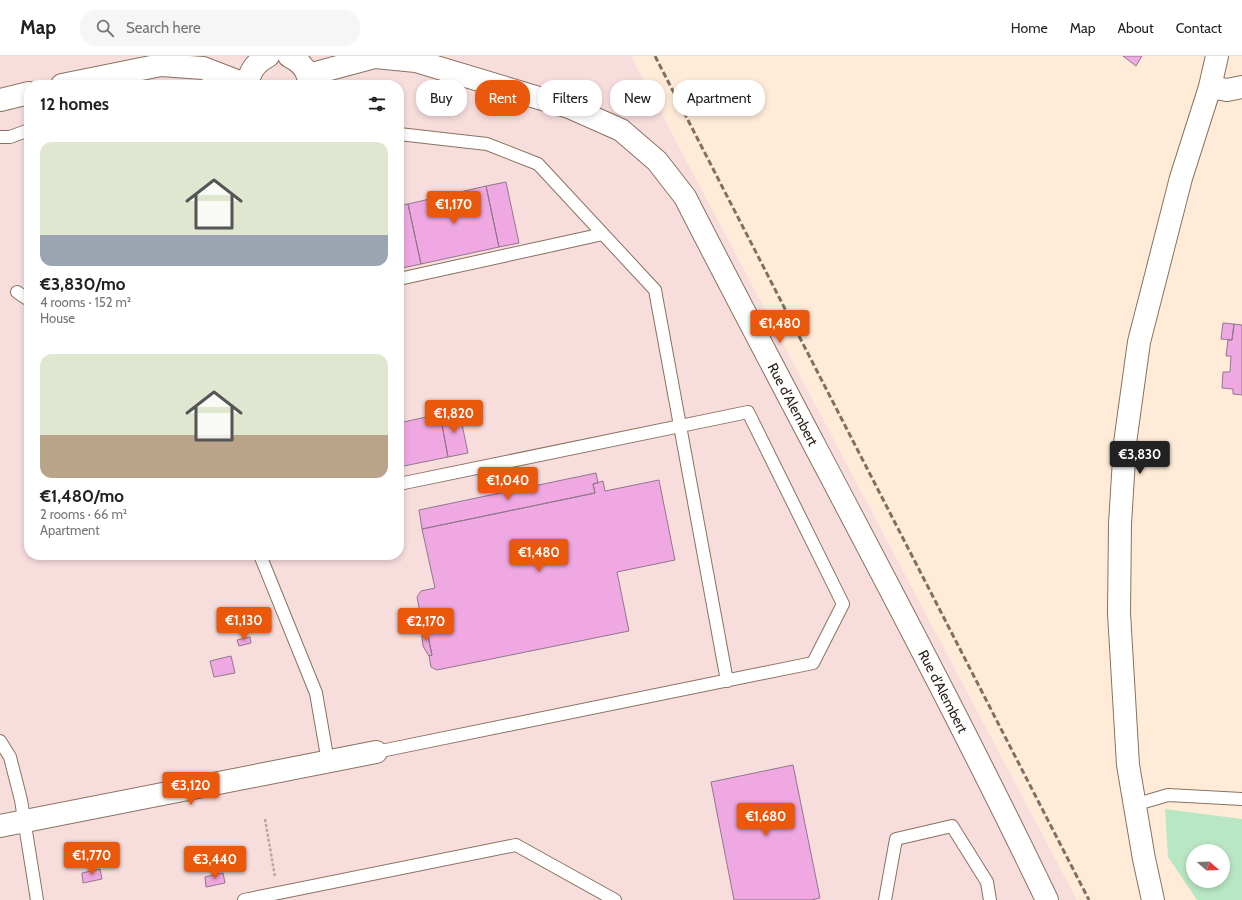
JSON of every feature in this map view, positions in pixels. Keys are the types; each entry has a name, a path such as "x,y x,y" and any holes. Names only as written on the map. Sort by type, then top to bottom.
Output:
{"street":[{"path":"249,80 253,67 260,60 268,56"},
{"path":"289,56 303,66 309,80"},
{"path":"1153,900 1134,805 1128,765 1119,613 1120,524 1125,442 1139,342 1181,178 1210,87 1217,56"},
{"name":"Rue d’Alembert","path":"309,80 375,57 416,61 569,107 621,130 657,161 685,197 961,725 1047,900"},
{"path":"92,80 161,65 203,68 234,80"},
{"path":"1210,87 1227,90 1242,88"},
{"path":"0,100 24,94"},
{"path":"0,826 376,752"}],"lane":[{"path":"0,137 10,137 24,132"},
{"path":"404,135 486,144 538,164 655,290 727,681"},
{"path":"404,278 603,234"},
{"path":"17,292 24,297"},
{"path":"376,752 813,664 843,604 748,412 404,483"},
{"path":"262,560 316,693 328,762"},
{"path":"0,741 10,757 21,800 23,822 37,900"},
{"path":"1134,805 1168,795 1242,799"},
{"path":"885,900 896,839 952,826 987,882 990,900"},
{"path":"244,900 516,845 615,900"}],"path":[{"path":"265,819 278,893"}],"shaded area":[{"path":"0,56 631,56 644,80 610,80 610,116 663,116 1077,900 0,900"}],"green space":[{"path":"1165,809 1242,819 1242,900 1197,900 1189,888 1230,888 1230,844 1186,844 1186,884 1168,857"}],"building":[{"path":"1123,56 1142,56 1136,66"},
{"path":"506,182 519,243 499,247 486,186"},
{"path":"486,186 499,247 421,264 408,204"},
{"path":"404,204 408,204 421,264 404,268"},
{"path":"1223,323 1234,324 1232,340 1221,339"},
{"path":"1234,324 1242,325 1242,395 1233,394 1233,389 1222,388 1223,372 1230,372 1231,356 1226,356 1228,340 1232,340"},
{"path":"459,410 468,453 448,457 440,414"},
{"path":"440,414 448,457 404,466 404,422"},
{"path":"596,473 598,483 593,484 595,493 422,529 419,510"},
{"path":"659,480 675,560 617,572 629,631 437,670 431,667 429,656 432,655 426,627 423,628 417,597 421,591 435,588 422,529 595,493 593,484 603,481 605,491"},
{"path":"426,627 432,655 429,656 423,646 422,637 423,628"},
{"path":"250,637 251,643 239,646 237,640"},
{"path":"231,656 235,673 214,677 210,661"},
{"path":"793,765 820,898 811,900 734,900 711,782"},
{"path":"100,869 102,879 83,883 82,873"},
{"path":"223,873 225,883 206,887 205,877"}],"railway":[{"path":"655,56 1089,900"}]}
